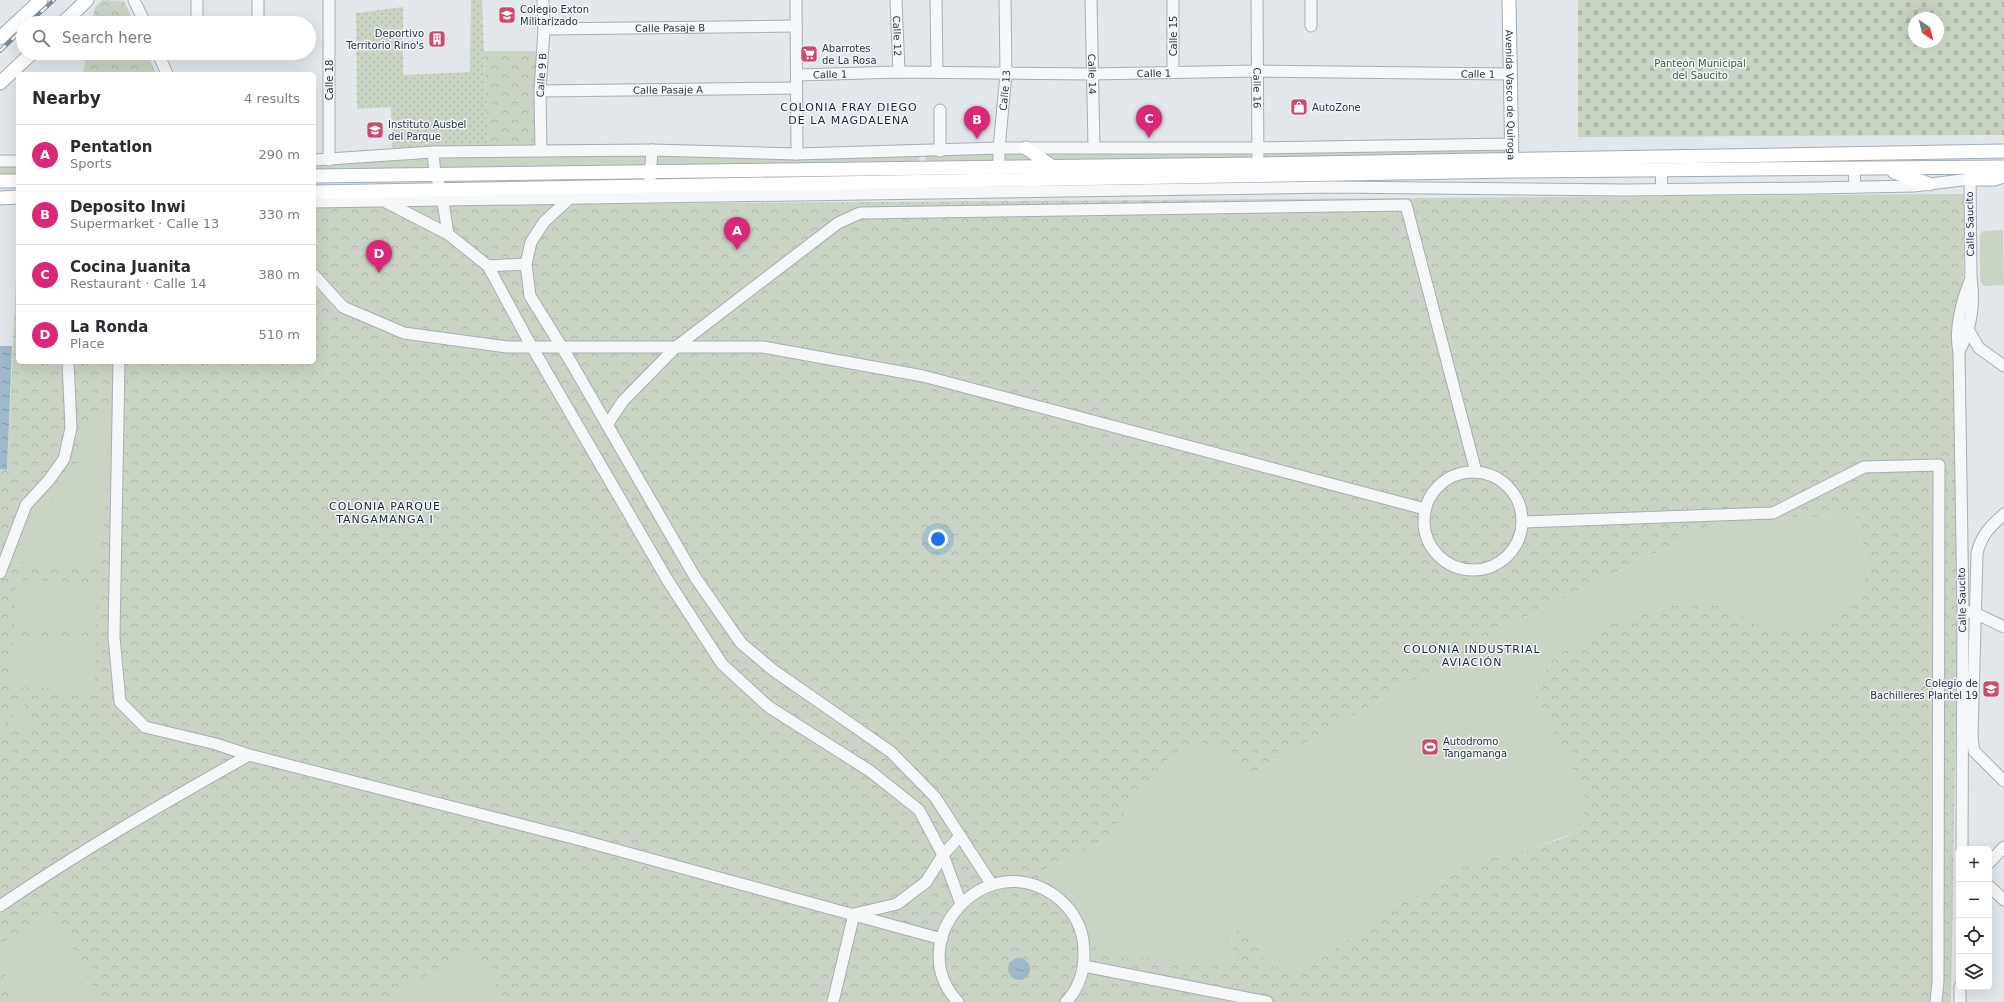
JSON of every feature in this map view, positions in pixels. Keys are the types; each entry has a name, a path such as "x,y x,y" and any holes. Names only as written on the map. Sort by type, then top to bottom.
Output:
{"main road":[{"path":"24,16 41,0"},
{"path":"70,16 87,0"},
{"name":"Avenida Vasco de Quiroga","path":"1509,0 1512,165"},
{"path":"0,38 16,23"},
{"path":"0,83 25,60"},
{"path":"1026,148 1050,166"},
{"path":"316,176 1187,164 1258,170 1354,175 1512,165 1574,164 1906,151 2004,151"},
{"path":"1906,151 1925,155 1958,156 1964,158 1970,174"},
{"path":"1354,175 1397,161 1461,160 1512,165"},
{"path":"1574,164 1661,170 1884,168 1970,174 1994,179 2004,176"},
{"path":"1970,174 2004,167"},
{"path":"1884,168 1929,184"},
{"path":"316,192 354,197 584,188 923,187 999,181 1187,183 1258,170"},
{"path":"0,181 16,181"},
{"path":"0,198 16,197"}],"street":[{"path":"134,0 142,16"},
{"path":"197,0 197,16"},
{"path":"258,0 258,16"},
{"name":"Calle 18","path":"329,0 329,160"},
{"name":"Calle 9 B","path":"541,151 540,91 544,29 543,0"},
{"path":"796,0 797,154"},
{"name":"Calle 12","path":"896,0 899,72"},
{"path":"936,0 937,72"},
{"name":"Calle 13","path":"999,181 999,148 1006,74 1005,0"},
{"name":"Calle 14","path":"1090,0 1094,148"},
{"name":"Calle 15","path":"1173,0 1173,72"},
{"name":"Calle 16","path":"1257,0 1258,170"},
{"path":"1311,0 1312,26"},
{"name":"Calle Pasaje B","path":"544,29 796,26"},
{"path":"161,60 166,72"},
{"name":"Calle 1","path":"797,75 899,72 1091,74 1257,71 1511,74"},
{"name":"Calle Pasaje A","path":"540,91 796,88"},
{"path":"940,110 940,150"},
{"path":"1461,160 1462,144"},
{"path":"316,160 433,152 652,150 797,154 999,148 1257,148 1512,144"},
{"path":"1354,175 1355,146"},
{"path":"1397,146 1397,161"},
{"path":"1187,183 1188,148"},
{"path":"650,187 652,150"},
{"path":"923,151 923,187"},
{"path":"433,152 435,174 442,194 448,234"},
{"path":"0,161 16,160"},
{"name":"Avenida Vasco de Quiroga","path":"1512,165 1518,189"},
{"path":"1854,168 1855,187"},
{"path":"1661,170 1662,190"},
{"path":"316,202 354,197 385,202 442,194 570,198 923,187 1187,183 1354,175 1518,189 1662,190 1855,187 1929,184 1970,174"},
{"name":"Calle Saucito","path":"1959,351 1965,341 1973,294 1971,280 1970,174"},
{"path":"584,188 570,198 544,222 531,242 526,264 530,296 563,348 695,577 741,643 773,670 891,752 936,797 992,885"},
{"path":"385,202 448,234 488,266 532,346 668,582 722,664 769,707 870,770 919,810 943,855 961,904"},
{"path":"607,424 623,401 676,347 838,223 860,213 1406,205 1476,472"},
{"path":"488,266 526,264"},
{"path":"316,277 343,307 404,333 507,348 532,346 563,348 763,347 923,376 1425,509"},
{"name":"Calle Saucito","path":"1962,846 1963,612 1959,351 1956,340 1964,294 1971,280"},
{"name":"Calle Saucito","path":"1961,314 1967,330 1979,348 2004,366"},
{"path":"0,573 26,505 49,480 64,459 71,428 68,364"},
{"path":"119,364 114,636 120,702 145,728 216,744 249,755 572,838 942,939"},
{"path":"1523,522 1773,513 1864,467 1939,465 1938,965 1936,1002"},
{"path":"1476,472 1497,478 1508,486 1518,502 1523,522 1521,535 1514,549 1503,560 1489,568 1474,570 1458,568 1446,562 1435,553 1428,541 1424,528 1425,509 1437,488 1448,479 1462,473 1476,472"},
{"path":"2004,514 1988,529 1980,540 1977,553 1974,613 1972,737 1974,751 2004,781"},
{"path":"1963,612 1974,613 2004,627"},
{"path":"0,906 72,858 156,807 249,755"},
{"path":"854,914 897,904 926,882 943,855 960,836"},
{"path":"1992,860 2004,846"},
{"path":"958,1002 948,988 942,972 940,956 942,939 952,914 961,904 975,892 1004,882 1028,883 1046,890 1062,901 1074,916 1082,933 1085,952 1084,966 1078,983 1066,1002"},
{"path":"1992,889 2004,900"},
{"path":"833,1002 854,914"},
{"path":"1084,966 1267,1002"},
{"path":"1960,990 1960,1002"}],"green space":[{"path":"102,0 124,1 131,16 93,16 95,7"},
{"path":"471,0 482,0 488,149 392,149 391,107 357,109 356,13 403,7 403,75 470,72"},
{"name":"Panteón Municipal del Saucito","path":"1578,0 2004,0 2004,135 1578,137"},
{"path":"484,51 539,51 539,149 488,149"},
{"path":"85,60 150,60 155,72 83,72"},
{"path":"1507,146 1507,155 1049,161 1036,151"},
{"path":"1002,151 1025,151 1039,161 1002,161"},
{"path":"920,152 919,162 654,167 654,154"},
{"path":"925,152 997,152 996,161 926,163"},
{"path":"651,153 648,167 438,170 437,155"},
{"path":"429,156 431,167 316,171 316,158"},
{"path":"16,160 16,176 0,176 0,161"},
{"path":"1965,194 1951,1002 0,1002 0,469 7,470 16,279 16,364 316,364 316,206","holes":["1856,516 1868,566 1867,574 1852,604 1756,625 1728,606 1671,606 1608,624 1575,646 1556,655 1537,682 1535,698 1552,733 1565,754 1574,833 1534,848 1470,863 1433,887 1389,910 1357,932 1254,923 1239,929 1231,938 1234,963 1043,871 1102,842 1172,754 1254,773 1525,617 1726,519"]},
{"path":"2003,230 2004,285 1984,286 1980,281 1980,235 1983,231"},
{"path":"93,415 114,415 100,568 31,568 14,555 24,523 58,495 61,474 79,462 82,430"},
{"name":"Autodromo Tangamanga","path":"1856,516 1868,566 1867,575 1852,604 1835,623 1799,629 1782,630 1756,625 1727,606 1671,606 1608,624 1575,646 1556,655 1537,682 1535,698 1577,777 1588,804 1574,833 1534,848 1470,863 1433,887 1389,910 1317,962 1297,970 1268,966 1251,937 1254,923 1239,929 1231,938 1234,964 1101,956 1043,871 1102,842 1172,754 1201,741 1254,773 1525,617 1726,519"},
{"path":"16,580 98,583 96,633 14,630"},
{"path":"13,637 96,640 94,690 11,687"},
{"path":"21,699 35,722 22,730 8,707"},
{"path":"0,715 12,735 0,741"},
{"path":"53,913 101,1002 20,1002 0,967 0,944"},
{"path":"474,948 505,1002 379,1002"}],"water":[{"path":"0,346 12,346 7,470 0,469"},
{"path":"1015,958 1023,958 1030,965 1030,973 1023,980 1015,980 1008,973 1008,965"}],"railway":[{"path":"37,16 54,0"},
{"path":"0,51 16,36"}],"place":[{"name":"Colegio Exton Militarizado","path":"507,15"},
{"name":"Deportivo Territorio Rino's","path":"437,39"},
{"name":"Abarrotes de La Rosa","path":"809,54"},
{"name":"AutoZone","path":"1299,107"},
{"name":"Instituto Ausbel del Parque","path":"375,130"},
{"name":"Cocina Juanita","path":"1149,138"},
{"name":"Deposito Inwi","path":"977,139"},
{"name":"Pentatlon","path":"737,250"},
{"name":"La Ronda","path":"379,273"},
{"name":"Colegio de Bachilleres Plantel 19","path":"1991,689"},
{"name":"Autodromo Tangamanga","path":"1430,747"}],"district":[{"name":"COLONIA FRAY DIEGO DE LA MAGDALENA","path":"849,113"},
{"name":"COLONIA PARQUE TANGAMANGA I","path":"385,512"},
{"name":"COLONIA INDUSTRIAL AVIACIÓN","path":"1472,655"}]}
